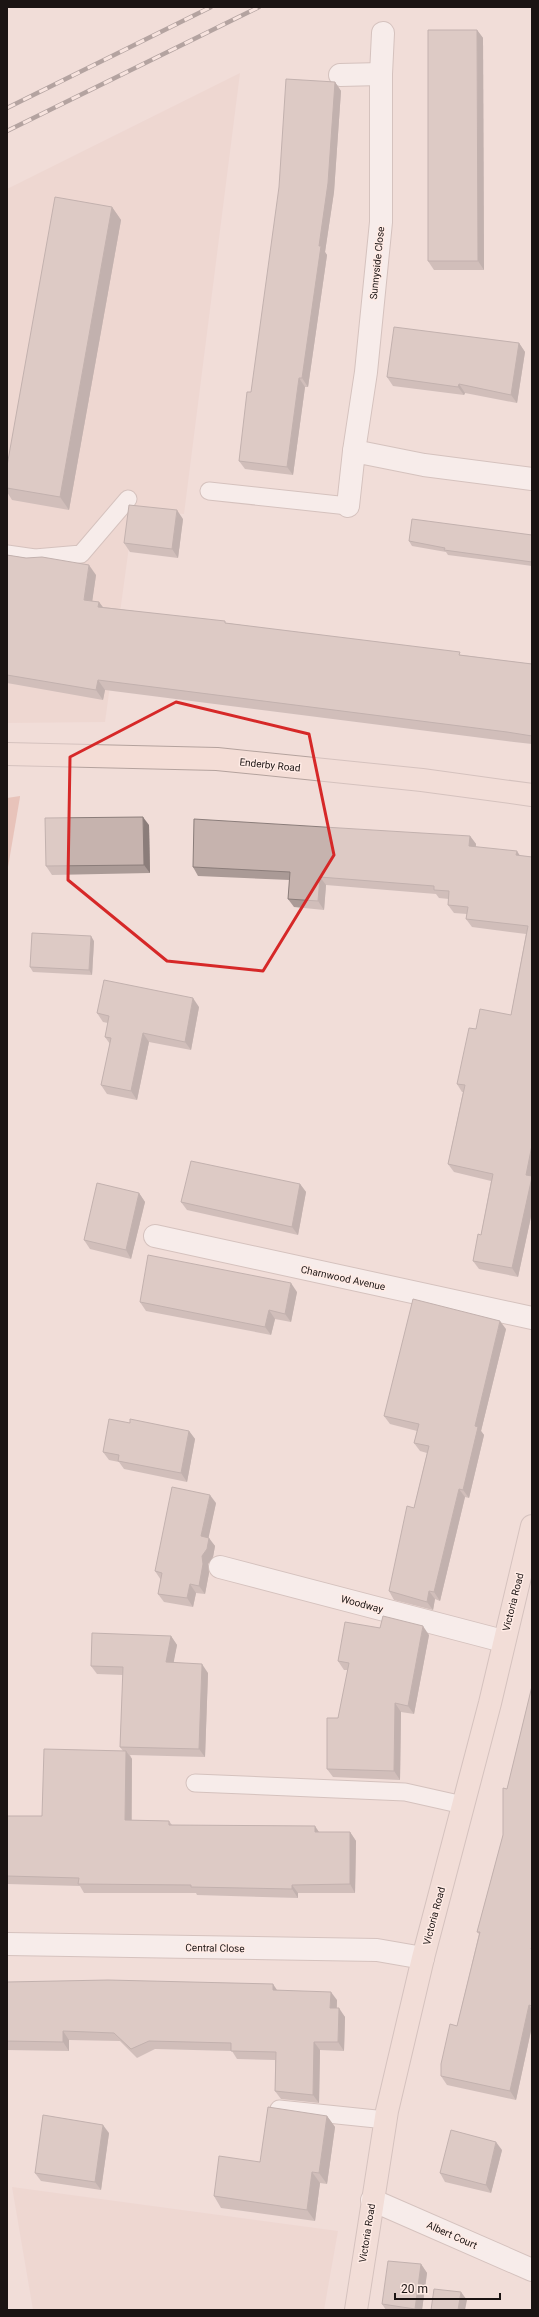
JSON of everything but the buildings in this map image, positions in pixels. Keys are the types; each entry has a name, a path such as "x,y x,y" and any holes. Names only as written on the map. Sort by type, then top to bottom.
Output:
{"street":[{"name":"Sunnyside Close","path":"348,506 354,451 366,372 381,222 381,74 383,33"},
{"path":"340,75 381,74"},
{"path":"354,451 424,466 532,479"},
{"name":"Enderby Road","path":"7,754 217,759 414,780 532,795"},
{"name":"Charnwood Avenue","path":"155,1236 532,1318"},
{"name":"Victoria Road","path":"356,2310 372,2200 386,2120 423,1958 532,1526"},
{"name":"Woodway","path":"220,1567 503,1641"},
{"name":"Central Close","path":"7,1944 377,1950 423,1958"},
{"name":"Albert Court","path":"372,2200 532,2270"}],"lane":[{"path":"209,491 348,506"},
{"path":"7,554 35,558 81,554 128,499"},
{"path":"194,1784 405,1792 462,1805"},
{"path":"279,2109 386,2120"}],"highlighted area":[{"path":"176,702 309,734 334,855 263,971 167,961 68,880 70,757"}],"shaded area":[{"path":"240,73 184,514 134,510 105,722 7,723 7,189"},
{"path":"20,797 7,873 7,798"},
{"path":"12,2187 338,2231 324,2310 33,2310"}],"railway":[{"path":"7,108 211,7"},
{"path":"7,131 259,7"}]}
